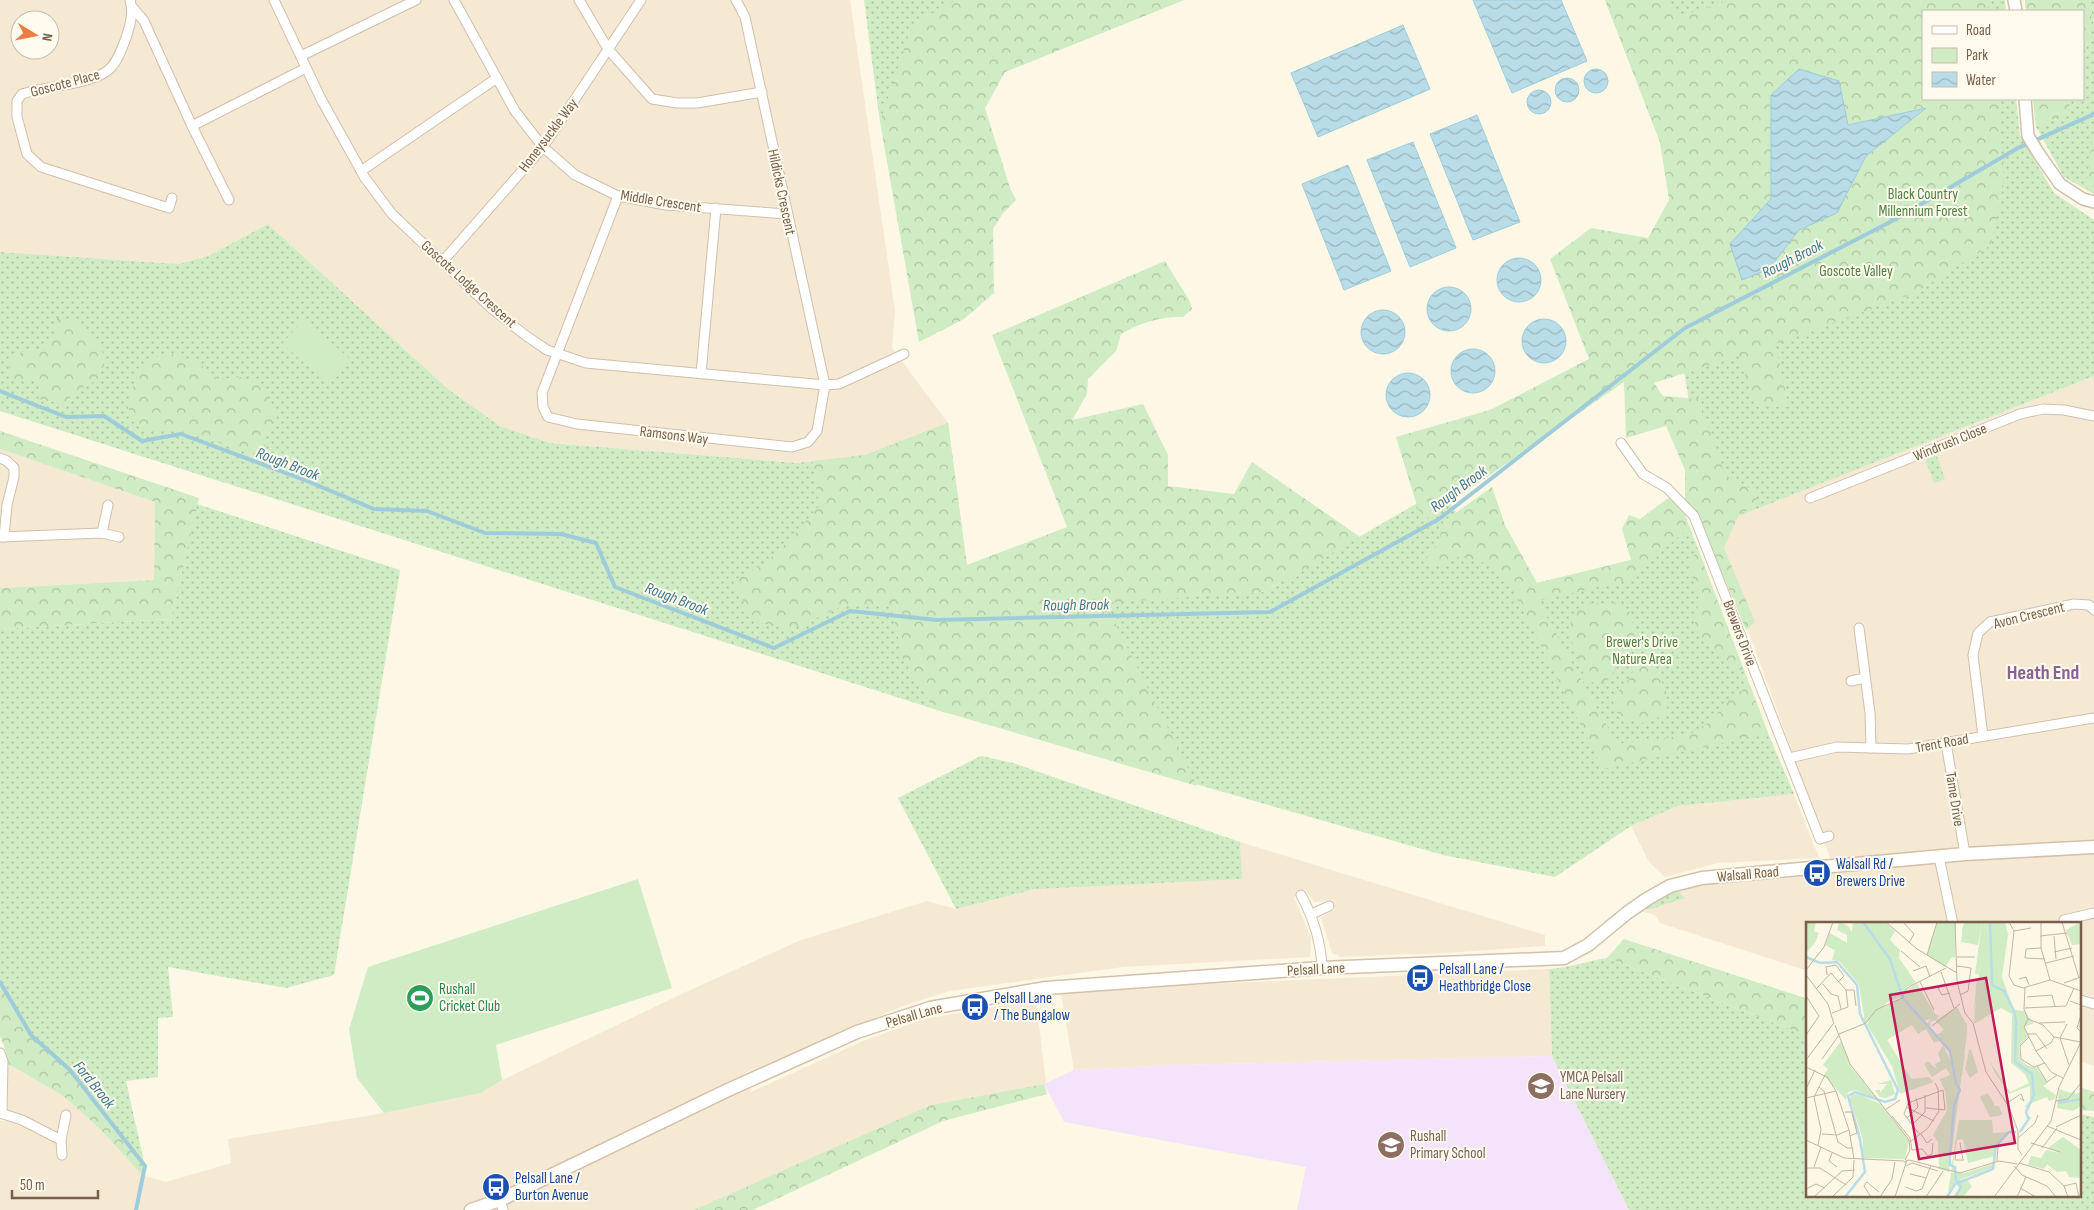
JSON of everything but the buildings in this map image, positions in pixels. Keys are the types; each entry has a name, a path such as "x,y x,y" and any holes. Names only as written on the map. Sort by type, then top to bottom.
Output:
{"main road":[{"name":"Walsall Road","path":"1545,960 1564,958 1589,944 1634,907 1670,886 1702,878 1965,854 2094,847"},
{"name":"Pelsall Lane","path":"471,1210 501,1205 728,1090 857,1032 930,1008 1046,988 1322,968 1545,960"}],"street":[{"name":"Goscote Lodge Crescent","path":"274,0 322,99 362,171 392,214 491,308 547,350 586,363 825,385 839,384 904,354"},
{"path":"301,56 416,0"},
{"name":"Middle Crescent","path":"454,0 516,111 542,147 575,175 618,196 666,205 786,214"},
{"path":"579,0 608,49 652,99 676,103 697,103 762,92"},
{"name":"Honeysuckle Way","path":"443,261 542,147 641,0"},
{"name":"Hildicks Crescent","path":"736,0 745,17 786,214 825,385"},
{"path":"131,4 144,22 192,126 229,200"},
{"name":"Goscote Place","path":"131,4 130,26 122,50 109,70 94,78 22,94 17,101 17,117 28,154 41,167 170,208 172,198"},
{"path":"192,126 306,68"},
{"path":"362,171 497,78"},
{"path":"2025,100 2028,136 2039,154 2060,184 2083,199 2094,202"},
{"name":"Ramsons Way","path":"618,196 542,393 543,407 548,417 577,424 792,448 808,442 816,432 825,385"},
{"path":"701,374 716,208"},
{"name":"Windrush Close","path":"1810,498 2020,414 2040,409 2064,410 2094,416"},
{"name":"Brewers Drive","path":"1622,443 1643,474 1667,488 1694,516 1820,839 1829,836"},
{"path":"0,458 7,461 14,468 2,537 102,533 118,537"},
{"path":"102,533 108,505"},
{"name":"Avon Crescent","path":"1983,736 1973,655 1978,633 1990,622 2074,604 2090,605 2094,610"},
{"path":"1859,628 1870,713 1871,748"},
{"path":"1851,681 1865,678"},
{"name":"Trent Road","path":"1789,758 1837,747 1908,749 2094,718"},
{"name":"Tame Drive","path":"1946,743 1965,854"},
{"path":"1939,857 1952,922"},
{"path":"1301,895 1312,914 1318,934 1322,968"},
{"path":"1312,914 1329,906"},
{"path":"2064,920 2074,921 2094,913"},
{"path":"0,1053 3,1061 1,1113 22,1120 61,1140"},
{"path":"62,1155 61,1140 66,1115"}],"shaded area":[{"path":"0,0 850,0 895,311 892,348 948,423 865,455 797,463 550,443 500,426 449,390 268,224 208,256 179,264 0,252"},
{"path":"2094,376 2094,843 1951,848 1831,860 1711,527"},
{"path":"0,449 155,502 154,580 0,588"},
{"path":"1794,794 1819,858 1718,863 1665,877 1649,862 1631,826 1678,806"},
{"path":"1240,842 1545,935 1545,946 1447,953 1341,957 1332,953 1321,918 1335,909 1333,902 1314,902 1305,889 1294,897 1311,938 1310,957 1123,967 950,991 903,1006 743,1074 751,1092 863,1041 924,1019 1036,1000 1046,1082 1044,1084 931,1105 697,1210 0,1210 0,1121 8,1121 8,1064 62,1095 100,1129 142,1175 166,1182 231,1163 228,1139 384,1113 481,1093 502,1080 688,991 801,940 927,901 956,909 1042,888 1241,879"},
{"path":"2094,850 2094,1066 2082,1062 2082,922 1806,922 1806,970 1660,923 1655,915 1632,909 1676,887 1831,867"},
{"path":"1549,969 1552,1056 1175,1065 1074,1070 1061,994 1188,985"},
{"name":"Rushall Primary School","path":"1552,1056 1629,1210 1297,1210 1306,1167 1064,1122 1044,1084 1074,1070 1175,1065"}],"green space":[{"path":"864,0 1184,0 880,122"},
{"path":"956,0 1184,0 1005,72 985,108 1010,188 1016,200 1003,213 993,229 994,293 964,319 919,342 880,122 912,25"},
{"name":"Goscote Valley","path":"1605,0 2005,0 2006,10 1922,10 1922,100 2016,100 2020,135 2054,193 2094,220 2094,376 1711,527 1672,303 1684,204"},
{"name":"Black Country Millennium Forest","path":"1605,0 1663,0 1684,15 1730,0 1986,0 1989,10 1922,10 1922,100 1997,100 2004,180 1991,245 1915,293 1775,344 1789,407 1755,407 1739,356 1654,383 1663,396 1699,399 1725,476 1757,492 1756,507 1739,514 1724,548 1755,622 1746,630 1697,514 1685,501 1685,470 1666,426 1626,438 1624,382 1422,522 1396,437 1490,410 1589,359 1550,259 1591,228 1648,238 1669,200 1660,142","holes":["1839,81 1848,125 1925,109 1866,156 1837,213 1799,230 1769,269 1730,244 1771,199"]},
{"path":"2025,0 2094,0 2094,194 2064,177 2036,127 2033,100 2084,100 2084,10 2026,10"},
{"path":"2025,0 2091,0 2091,23 2084,56 2084,10 2026,10"},
{"path":"2033,100 2071,100 2068,112 2036,127"},
{"path":"2094,140 2094,194 2086,187 2092,141"},
{"name":"Brewer's Drive Nature Area","path":"268,224 449,390 500,426 550,443 797,463 865,455 948,423 972,608 1264,592 1440,490 1513,589 1631,560 1684,512 1768,733 1794,794 1678,806 1631,826 1555,877 1443,855 934,709 0,411 0,252 179,264 208,256"},
{"path":"1165,261 1189,300 1192,309 1183,317 1150,321 1121,334 1116,351 1088,379 1087,394 1072,420 1143,404 1168,455 1168,486 1234,494 1252,462 1360,537 1264,592 1105,603 1197,786 934,709 903,659 891,607 847,604 790,630 753,621 733,581 767,561 790,540 819,506 812,461 865,455 948,423 967,565 1067,527 992,335"},
{"path":"57,318 74,320 95,339 106,359 99,379 78,390 63,404 39,399 38,381 11,379 10,359 22,352 41,350 53,341"},
{"path":"304,319 351,360 329,384 282,344"},
{"path":"176,354 199,363 217,379 241,377 266,387 277,418 264,434 267,459 179,429 150,430 132,421 127,403 137,377 152,358"},
{"path":"0,431 199,498 171,619 0,629 0,588 154,580 155,502 0,449"},
{"path":"1936,453 1945,479 1934,483 1924,457"},
{"path":"1492,487 1505,525 1537,583 1631,560 1622,529 1629,515 1640,519 1671,496 1684,512 1689,528 1628,580 1538,601 1617,744 1689,735 1713,720 1725,702 1750,685 1768,733 1603,769 1512,589 1494,567 1477,560 1458,557 1443,568 1424,562 1439,541 1443,522"},
{"path":"197,504 400,570 334,975 286,988 168,967 173,1017 158,1018 158,1077 126,1081 145,1166 69,1068 31,1035 0,982 0,629 171,619"},
{"path":"1698,549 1744,672 1725,663 1694,628 1699,600 1689,564"},
{"path":"1590,603 1623,603 1632,616 1635,642 1607,681 1587,683 1568,631 1577,609"},
{"path":"1646,663 1656,668 1667,694 1667,712 1654,720 1643,723 1632,721 1618,714 1611,697 1626,685 1635,667"},
{"path":"981,756 1013,763 1240,842 1242,879 1036,889 956,909 898,798"},
{"path":"638,879 672,988 496,1045 502,1080 481,1093 384,1113 357,1078 349,1029 368,967"},
{"path":"1677,890 1685,898 1651,909 1636,907 1662,895"},
{"path":"1624,939 1806,998 1806,1035 1607,958"},
{"path":"1607,958 1806,1035 1806,1198 2082,1198 2082,1114 2094,1117 2094,1210 1629,1210 1552,1056 1549,969"},
{"path":"0,982 31,1035 70,1070 145,1166 142,1175 100,1129 62,1095 8,1064 5,1048 0,1036"},
{"path":"1044,1084 1047,1094 943,1121 753,1210 694,1210 931,1105"},
{"path":"2082,1088 2094,1092 2094,1111 2082,1110"}],"water":[{"path":"1473,0 1561,0 1587,61 1512,93"},
{"path":"1403,25 1430,89 1318,137 1291,73"},
{"path":"1596,69 1605,72 1608,81 1605,90 1596,93 1587,90 1584,81 1587,72"},
{"path":"1799,69 1839,81 1848,125 1926,108 1866,156 1837,213 1799,230 1769,269 1742,280 1730,244 1771,199 1771,95"},
{"path":"1567,78 1576,81 1579,90 1576,99 1567,102 1558,99 1555,90 1558,81"},
{"path":"1539,90 1548,93 1551,102 1548,111 1539,114 1530,111 1527,102 1530,93"},
{"path":"1477,115 1520,222 1473,240 1430,134"},
{"path":"1413,142 1456,248 1410,267 1367,160"},
{"path":"1348,165 1391,271 1344,290 1302,184"},
{"path":"1523,258 1535,264 1540,271 1540,289 1535,296 1528,301 1515,302 1507,299 1500,292 1497,276 1500,268 1507,261"},
{"path":"1453,287 1465,293 1470,300 1470,318 1465,325 1458,330 1445,331 1437,328 1430,321 1427,305 1430,297 1437,290"},
{"path":"1387,310 1399,316 1404,323 1404,341 1399,348 1392,353 1379,354 1371,351 1364,344 1361,328 1364,320 1371,313"},
{"path":"1548,319 1560,325 1565,332 1565,350 1560,357 1553,362 1540,363 1532,360 1525,353 1522,337 1525,329 1532,322"},
{"path":"1477,349 1489,355 1494,362 1494,380 1489,387 1482,392 1469,393 1461,390 1454,383 1451,367 1454,359 1461,352"},
{"path":"1412,373 1424,379 1429,386 1429,404 1424,411 1417,416 1404,417 1396,414 1389,407 1386,391 1389,383 1396,376"}],"waterway":[{"name":"Rough Brook","path":"0,391 66,417 104,416 142,441 181,434 307,481 374,509 427,511 485,533 561,534 596,543 615,587 774,648 850,611 937,620 1270,612 1439,519 1685,328 1892,221 2018,148 2094,114"},
{"name":"Ford Brook","path":"0,982 31,1035 70,1070 145,1166 136,1210"}],"place":[{"name":"Walsall Rd / Brewers Drive","path":"1817,873"},
{"name":"Pelsall Lane / Heathbridge Close","path":"1420,978"},
{"name":"Rushall Cricket Club","path":"420,998"},
{"name":"Pelsall Lane / The Bungalow","path":"975,1007"},
{"name":"YMCA Pelsall Lane Nursery","path":"1541,1086"},
{"name":"Rushall Primary School","path":"1391,1145"},
{"name":"Pelsall Lane / Burton Avenue","path":"496,1187"}],"district":[{"name":"Heath End","path":"2043,672"}]}
